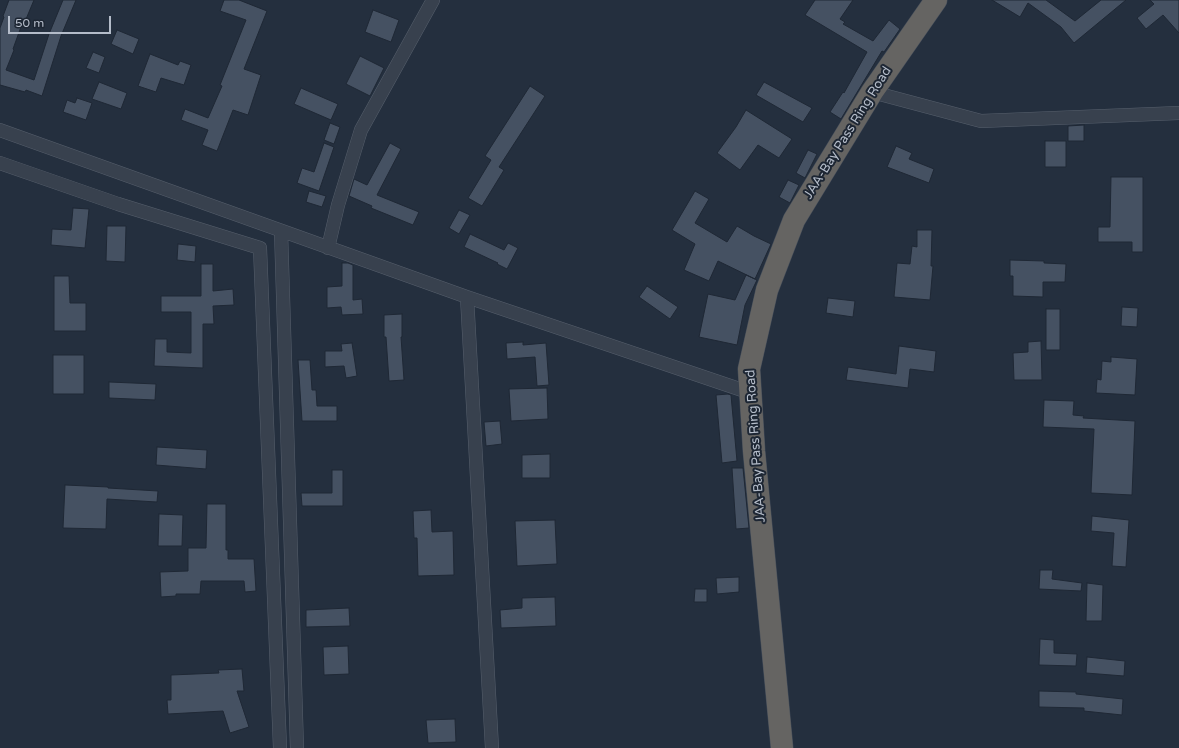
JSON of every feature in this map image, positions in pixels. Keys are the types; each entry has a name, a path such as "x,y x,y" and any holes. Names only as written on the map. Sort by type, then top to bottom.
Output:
{"highway":[{"name":"JAA-Bay Pass Ring Road","path":"782,748 754,451 749,369 767,290 794,220 872,92 936,0"}],"street":[{"path":"328,248 338,205 361,130 433,0"},
{"path":"872,92 981,121 1179,113"},
{"path":"0,130 467,297 751,393"},
{"path":"0,163 118,204 260,248 280,748"},
{"path":"281,231 297,748"},
{"path":"467,297 492,748"}],"building":[{"path":"9,0 34,0 24,24 22,24 6,70 34,80 49,34 63,0 76,0 61,36 42,96 26,90 25,92 0,85 0,28"},
{"path":"224,0 239,0 267,11 244,69 261,75 248,115 233,110 217,151 202,145 208,130 181,120 185,109 208,118 222,86 220,85 246,20 220,11"},
{"path":"815,0 853,0 840,19 845,22 843,24 873,41 889,20 900,29 884,52 882,51 841,119 830,112 843,92 844,93 867,52 805,15"},
{"path":"992,0 1046,0 1075,21 1101,0 1126,0 1074,43 1061,27 1028,3 1020,17"},
{"path":"1150,0 1179,0 1179,33 1163,15 1146,29 1137,18 1154,4"},
{"path":"373,10 399,20 391,42 365,32"},
{"path":"117,30 139,39 133,54 111,44"},
{"path":"93,52 105,57 99,73 86,68"},
{"path":"150,54 178,65 180,61 191,65 184,85 161,78 156,92 138,86"},
{"path":"360,56 384,68 370,96 346,84"},
{"path":"99,82 127,93 121,109 92,99"},
{"path":"764,82 812,108 803,122 756,95"},
{"path":"530,86 545,96 499,167 504,170 482,206 468,198 491,160 485,156"},
{"path":"301,88 338,104 331,120 294,104"},
{"path":"77,98 92,103 86,120 63,112 67,100 75,103"},
{"path":"746,110 792,139 779,158 758,145 740,170 717,153 736,127"},
{"path":"330,123 340,127 334,144 324,140"},
{"path":"1084,125 1084,141 1068,141 1068,126"},
{"path":"1045,141 1066,141 1066,167 1045,167"},
{"path":"324,143 334,147 319,191 297,183 302,168 314,172"},
{"path":"390,143 401,149 377,195 419,212 413,225 371,208 372,206 349,196 354,179 367,185"},
{"path":"896,146 912,153 909,159 934,169 929,183 887,167"},
{"path":"808,150 817,154 805,178 796,173"},
{"path":"1111,177 1143,177 1143,252 1132,252 1132,242 1098,242 1098,227 1110,227"},
{"path":"788,180 799,185 790,203 779,197"},
{"path":"309,191 326,196 322,207 306,202"},
{"path":"695,191 709,199 695,223 727,242 737,226 771,244 755,279 718,261 709,281 684,270 695,244 672,230"},
{"path":"73,208 89,209 85,248 51,245 52,229 71,230"},
{"path":"459,210 470,215 459,234 449,228"},
{"path":"107,226 126,226 125,262 106,261"},
{"path":"917,230 932,230 931,266 933,266 930,300 894,297 897,263 910,264 912,246 917,247"},
{"path":"470,234 504,250 508,243 518,248 507,269 497,264 498,263 464,247"},
{"path":"178,244 196,246 195,262 177,260"},
{"path":"1010,260 1044,261 1044,263 1066,264 1065,282 1043,282 1043,297 1013,296 1013,276 1010,276"},
{"path":"342,263 353,265 353,300 362,299 363,314 342,315 341,307 327,308 327,287 342,286"},
{"path":"201,264 213,264 213,291 233,289 234,305 213,306 214,324 203,324 203,368 154,366 155,339 167,339 167,352 191,353 191,312 161,312 161,296 201,296"},
{"path":"746,275 757,280 745,305 737,345 699,337 708,294 735,300"},
{"path":"54,276 69,276 70,303 86,303 86,331 54,331"},
{"path":"647,286 678,307 670,319 639,297"},
{"path":"828,298 855,301 853,317 826,313"},
{"path":"1122,307 1138,308 1137,327 1121,326"},
{"path":"1046,309 1060,309 1060,350 1046,350"},
{"path":"402,314 401,337 404,380 389,381 386,337 384,337 384,315"},
{"path":"1041,341 1042,380 1014,380 1013,353 1028,352 1028,342"},
{"path":"523,342 523,345 546,343 549,385 537,386 535,357 507,359 506,343"},
{"path":"352,343 357,376 346,378 344,366 325,367 325,351 342,351 341,344"},
{"path":"899,346 936,351 934,372 910,369 908,388 846,380 848,367 896,374"},
{"path":"53,355 84,355 84,394 53,394"},
{"path":"1111,357 1137,359 1135,395 1096,393 1097,379 1101,380 1102,361 1111,362"},
{"path":"298,360 310,360 312,390 316,390 317,406 337,406 337,421 302,421"},
{"path":"109,382 156,384 155,400 109,398"},
{"path":"547,388 548,419 511,421 509,389"},
{"path":"716,395 731,395 737,461 722,463"},
{"path":"1044,400 1074,401 1073,415 1084,416 1083,418 1135,421 1132,495 1091,493 1094,429 1043,427"},
{"path":"500,421 502,444 486,446 484,422"},
{"path":"157,447 207,450 206,469 156,465"},
{"path":"550,454 550,478 522,478 522,455"},
{"path":"732,468 743,468 749,528 736,529"},
{"path":"332,470 343,470 343,506 302,506 301,493 332,493"},
{"path":"65,485 158,491 157,502 107,499 106,529 63,528"},
{"path":"207,504 226,504 226,550 228,550 228,559 254,559 256,591 245,592 244,581 201,581 200,594 176,594 176,596 161,597 160,572 188,571 188,548 206,548"},
{"path":"431,510 432,532 453,531 454,575 418,576 417,538 414,538 413,511"},
{"path":"159,514 183,515 182,546 158,546"},
{"path":"1092,516 1129,520 1126,567 1112,566 1114,533 1091,531"},
{"path":"555,520 557,564 517,566 515,521"},
{"path":"1040,570 1053,570 1052,579 1082,583 1081,591 1039,589"},
{"path":"739,577 739,592 717,594 716,578"},
{"path":"1087,583 1103,585 1102,621 1086,621"},
{"path":"695,589 707,589 707,602 694,602"},
{"path":"555,597 556,626 501,628 500,610 522,608 522,598"},
{"path":"349,608 350,626 306,627 306,610"},
{"path":"1040,639 1054,640 1054,653 1077,654 1076,666 1039,665"},
{"path":"348,646 349,674 324,675 323,647"},
{"path":"1087,657 1125,661 1124,676 1086,673"},
{"path":"242,669 244,691 237,691 249,727 230,733 223,711 168,714 167,700 171,700 171,675 219,673 218,670"},
{"path":"1039,691 1076,692 1076,694 1123,699 1122,715 1084,711 1084,708 1039,707"},
{"path":"455,719 456,742 428,743 426,720"}]}
